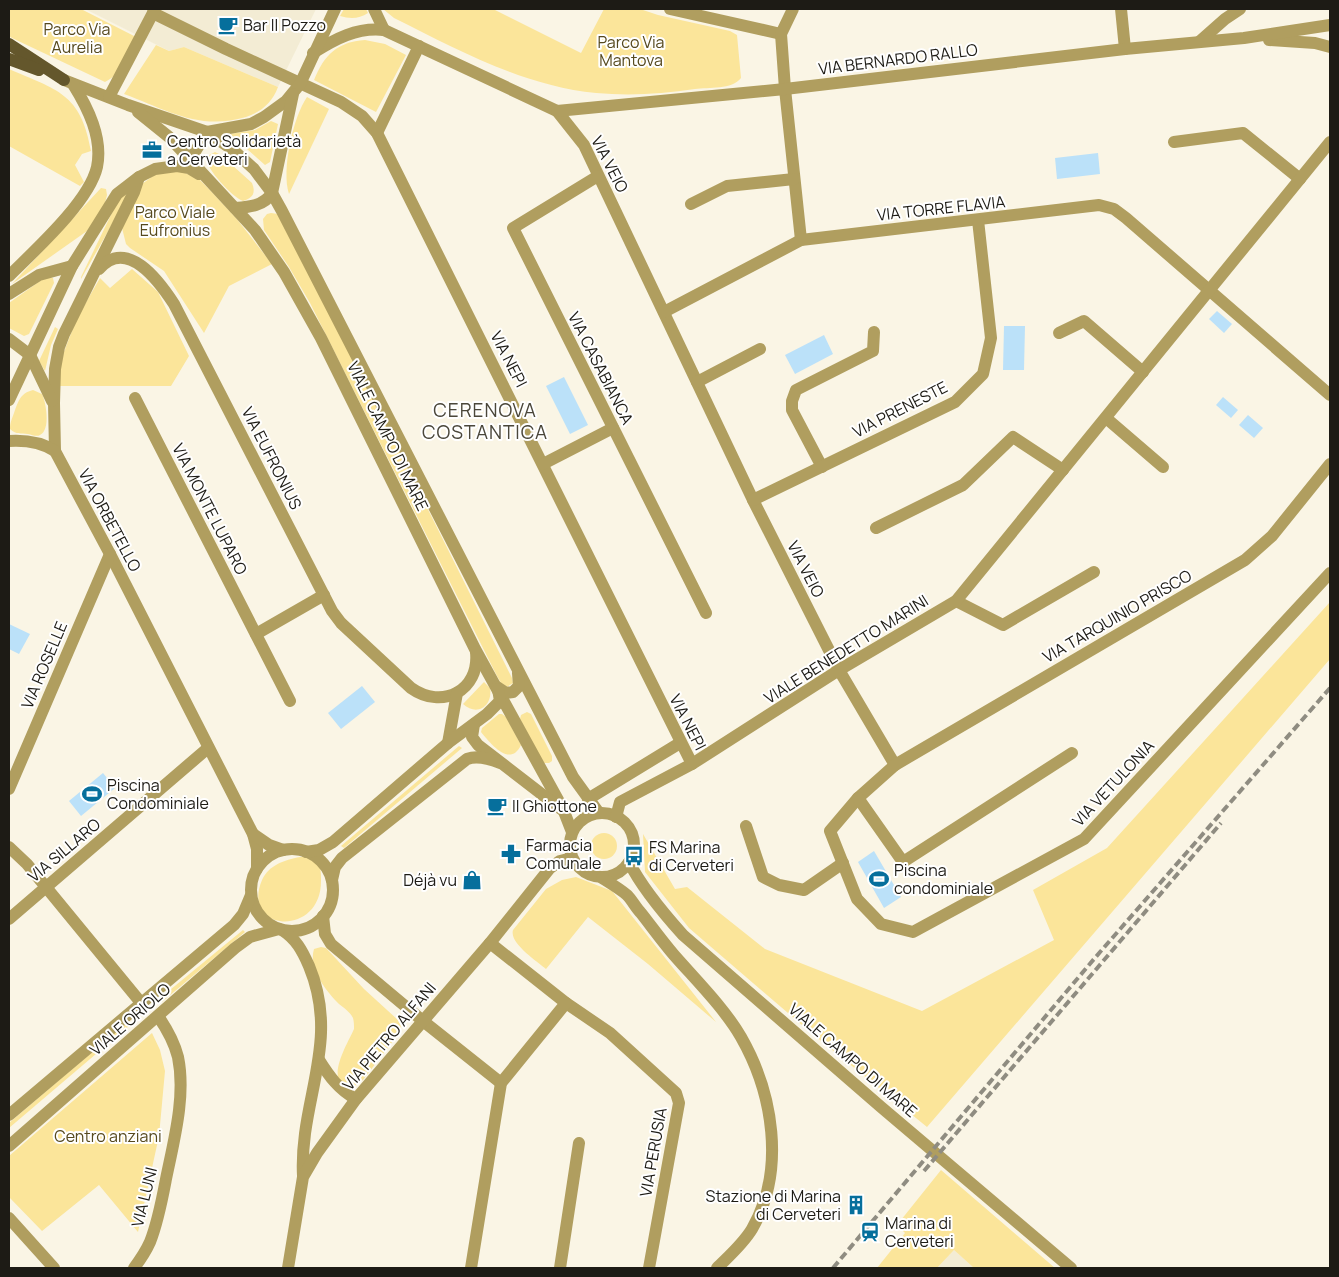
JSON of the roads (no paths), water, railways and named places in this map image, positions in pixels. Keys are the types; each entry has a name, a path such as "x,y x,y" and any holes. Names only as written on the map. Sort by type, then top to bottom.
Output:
{"main road":[{"path":"9,44 69,82"},
{"path":"9,59 69,82"}],"street":[{"path":"235,208 260,204 270,197 296,89 335,9"},
{"path":"374,9 384,30"},
{"path":"670,9 781,34"},
{"path":"793,9 781,34 801,240"},
{"path":"1121,9 1125,49"},
{"path":"1199,42 1240,9"},
{"path":"109,97 154,11"},
{"name":"VIA NEPI","path":"154,11 296,89 342,102 362,116 377,133 692,764"},
{"name":"VIA BERNARDO RALLO","path":"557,111 785,90 1125,49 1244,38 1330,25"},
{"path":"313,53 343,36 375,29 384,30"},
{"name":"VIA VEIO","path":"384,30 557,111 584,145 753,500 839,670 895,765"},
{"name":"VIA BERNARDO RALLO","path":"1244,38 1315,43 1330,47"},
{"path":"377,133 419,46"},
{"path":"9,276 65,218 89,187 95,172 98,153 95,132 85,105 69,82"},
{"name":"VIALE CAMPO DI MARE","path":"69,82 206,132 243,158 259,175 272,193 573,777 599,813"},
{"path":"190,160 206,132 240,127 256,122 279,107 296,89"},
{"name":"VIALE CAMPO DI MARE","path":"128,105 169,137 255,230 272,252 303,302 475,649 565,812 572,832"},
{"path":"1174,142 1243,133 1300,179"},
{"name":"VIALE BENEDETTO MARINI","path":"616,816 620,802 692,764 839,670 956,601 1330,142"},
{"path":"9,400 72,266 117,194 140,177 155,169 177,166 189,168 206,178"},
{"name":"VIA CASABIANCA","path":"598,176 512,228 706,613"},
{"name":"VIA ORBETELLO","path":"140,177 59,347 55,369 55,450 253,834 257,849 257,869"},
{"path":"691,204 727,186 794,179"},
{"name":"VIA TORRE FLAVIA","path":"664,312 801,240 1099,205 1114,209 1126,218 1330,395"},
{"name":"VIA PRENESTE","path":"753,500 955,402 983,374 991,338 978,220"},
{"name":"VIA EUFRONIUS","path":"94,274 109,259 124,258 144,268 163,287 332,611 341,623 411,688 423,695 438,696 457,693"},
{"path":"9,294 39,275 72,266"},
{"path":"1059,333 1084,321 1143,372"},
{"path":"822,467 792,410 792,401 796,390 873,351 874,332"},
{"path":"9,339 30,355 54,404"},
{"path":"697,382 760,349"},
{"name":"VIA MONTE LUPARO","path":"135,398 290,701"},
{"path":"1106,418 1163,467"},
{"path":"543,464 613,428"},
{"path":"876,528 963,485 1013,437 1062,470"},
{"path":"9,441 40,444 55,450"},
{"name":"VIA TARQUINIO PRISCO","path":"895,765 1245,560 1272,536 1330,464"},
{"name":"VIA ROSELLE","path":"9,789 110,554"},
{"path":"956,601 1003,625 1094,572"},
{"name":"VIA VETULONIA","path":"895,765 858,798 830,830 857,899 881,924 913,932 1084,839 1330,573"},
{"path":"256,634 324,595"},
{"path":"448,743 457,693 466,687 475,673 475,649"},
{"path":"497,687 506,693 513,692 519,686 518,673"},
{"path":"306,852 319,850 333,842 448,743 487,714 500,701 497,687"},
{"path":"474,724 471,734 473,740 565,812"},
{"path":"588,799 680,743"},
{"name":"VIA SILLARO","path":"9,919 208,748"},
{"path":"858,798 903,862 1072,753"},
{"path":"281,929 300,930 310,926 323,916 331,900 335,867 342,858 467,759 473,757 500,763"},
{"path":"602,878 617,873 629,862 634,842 631,832 625,823 616,816 599,813 583,819 572,832 570,850 572,858 584,872 602,878 627,895 741,1036 759,1076 768,1107 772,1142 772,1162 767,1190 752,1229 717,1268"},
{"path":"746,826 763,877 779,885 804,890 843,863"},
{"path":"253,834 269,845 283,850"},
{"path":"9,847 27,864 142,1004"},
{"path":"303,1177 303,1141 319,1060 321,1009 317,987 301,948 292,936 270,925 256,909 251,895 252,878 257,869 271,855 283,850 297,849 321,861 332,880"},
{"name":"VIA PIETRO ALFANI","path":"288,1268 303,1177 316,1153 356,1099 490,943 550,868 560,861 572,858"},
{"name":"VIALE CAMPO DI MARE","path":"629,862 671,922 683,935 881,1107 1071,1268"},
{"name":"VIALE ORIOLO","path":"9,1115 238,921 246,909 251,895"},
{"path":"323,916 325,934 331,944 501,1083"},
{"path":"648,923 683,935"},
{"name":"VIALE ORIOLO","path":"9,1146 240,944 258,934 281,929"},
{"name":"VIA PERUSIA","path":"490,943 566,1003 610,1033 676,1093 679,1103 649,1268"},
{"path":"471,1268 501,1083 566,1003"},
{"name":"VIA LUNI","path":"134,1268 146,1250 156,1226 178,1114 180,1074 178,1057 171,1036 158,1016"},
{"path":"319,1060 341,1090 356,1099"},
{"path":"560,1268 579,1143"},
{"path":"9,1218 54,1268"}],"water":[{"path":"1098,153 1100,174 1057,179 1055,158"},
{"path":"1217,311 1232,324 1224,333 1209,319"},
{"path":"1004,326 1025,326 1024,370 1003,370"},
{"path":"824,335 833,354 795,374 785,355"},
{"path":"564,377 588,425 570,434 546,386"},
{"path":"1223,397 1238,410 1231,418 1216,405"},
{"path":"1248,415 1263,428 1254,438 1239,425"},
{"path":"9,624 30,634 19,654 9,649"},
{"path":"362,686 375,702 341,729 328,713"},
{"name":"Piscina Condominiale","path":"103,773 115,788 81,816 69,801"},
{"name":"Piscina condominiale","path":"874,851 901,897 884,908 858,862"}],"railway":[{"path":"833,1268 1094,959 1330,688"},
{"path":"924,1171 1221,823"}],"place":[{"name":"Bar Il Pozzo","path":"228,25"},
{"name":"Centro Solidarietà a Cerveteri","path":"152,150"},
{"name":"Piscina Condominiale","path":"92,794"},
{"name":"Il Ghiottone","path":"497,806"},
{"name":"Farmacia Comunale","path":"511,854"},
{"name":"FS Marina di Cerveteri","path":"634,856"},
{"name":"Piscina condominiale","path":"879,879"},
{"name":"Déjà vu","path":"472,880"},
{"name":"Stazione di Marina di Cerveteri","path":"856,1205"},
{"name":"Marina di Cerveteri","path":"870,1232"}],"district":[{"name":"CERENOVA COSTANTICA","path":"485,421"}],"park label":[{"name":"Parco Via Aurelia","path":"77,38"},
{"name":"Parco Via Mantova","path":"631,51"},
{"name":"Parco Viale Eufronius","path":"175,221"},
{"name":"Centro anziani","path":"108,1136"}]}
